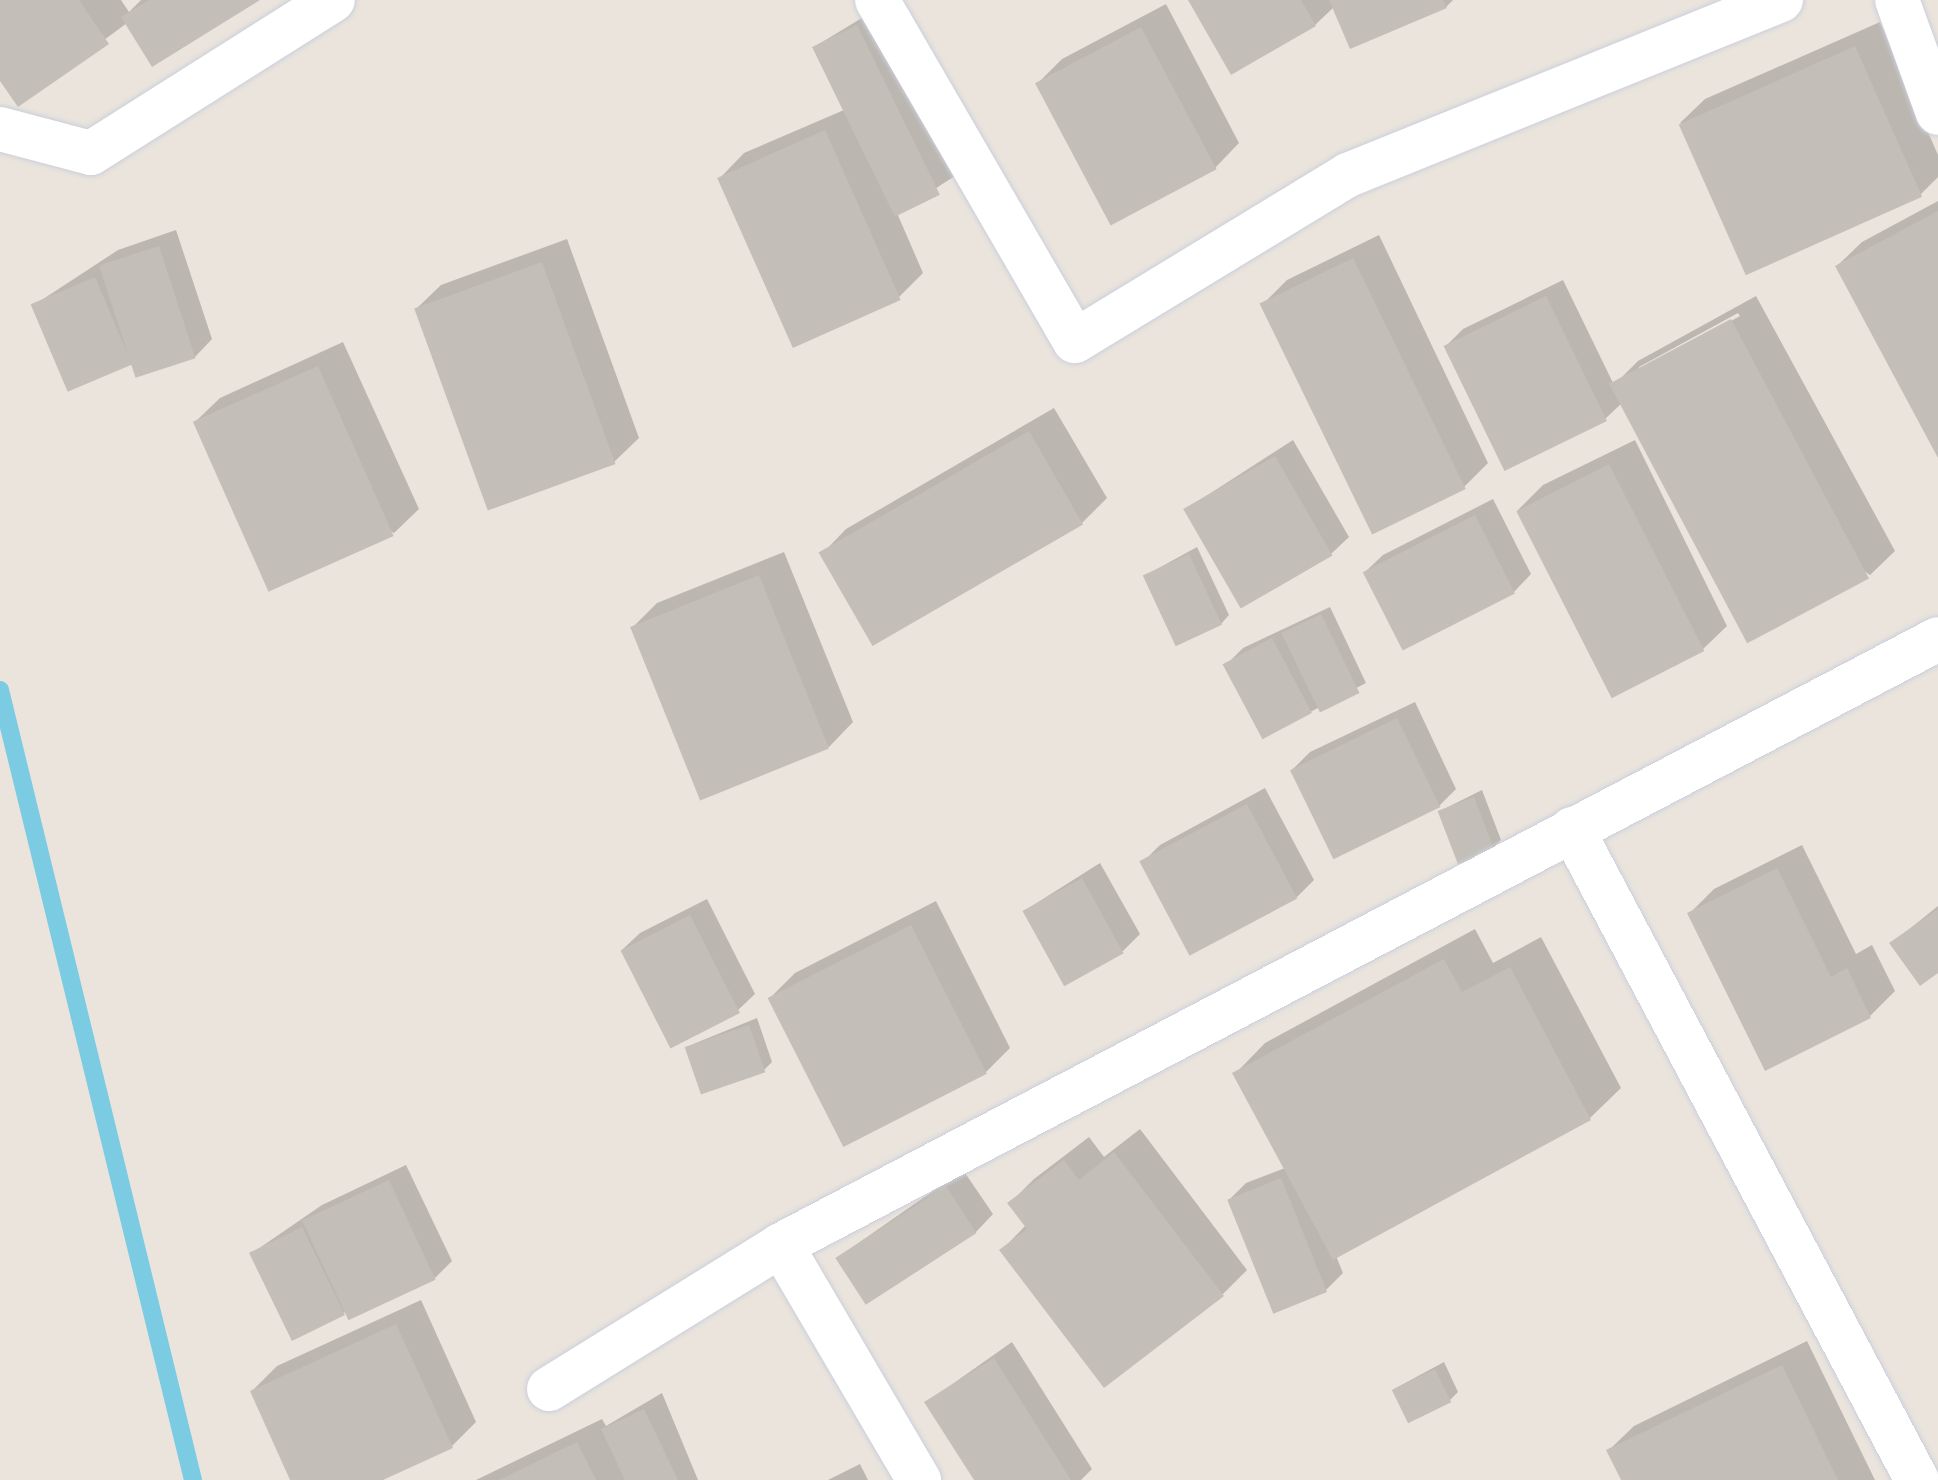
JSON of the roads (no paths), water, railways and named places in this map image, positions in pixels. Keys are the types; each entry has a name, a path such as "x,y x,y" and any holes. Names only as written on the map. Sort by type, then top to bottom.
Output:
{"street":[{"path":"0,129 91,153 333,0"},
{"path":"877,0 1075,341 1348,175 1781,0"},
{"path":"1897,0 1938,113"},
{"path":"549,1389 781,1245 1938,639"},
{"path":"1572,829 1917,1480"},
{"path":"781,1245 919,1480"}],"waterway":[{"path":"0,690 193,1480"}]}
